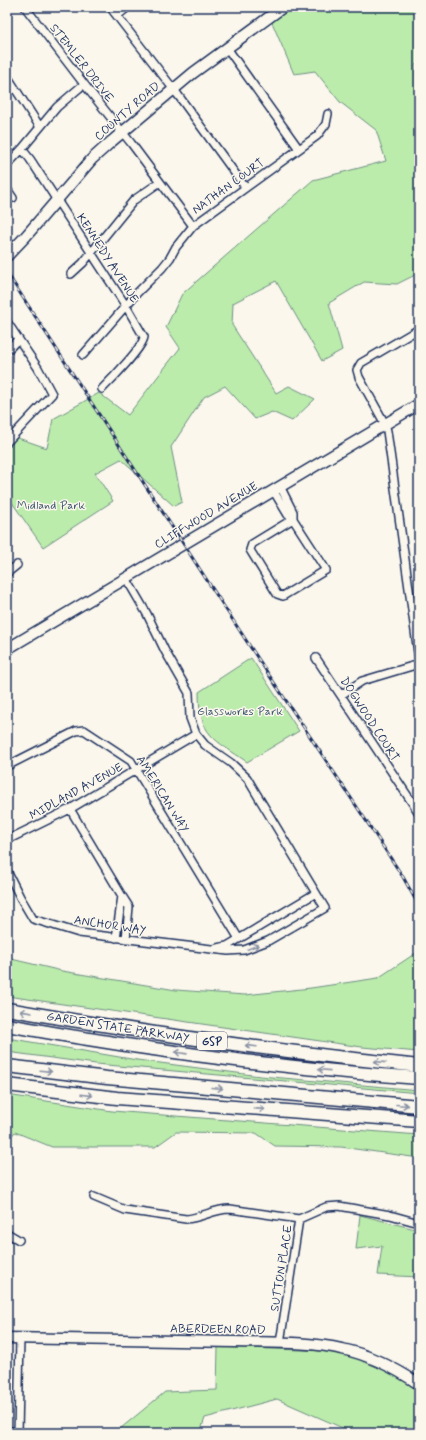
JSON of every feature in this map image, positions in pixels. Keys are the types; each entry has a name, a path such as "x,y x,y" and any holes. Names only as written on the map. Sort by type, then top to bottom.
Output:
{"highway":[{"name":"GARDEN STATE PARKWAY","path":"7,1009 206,1040 300,1053 419,1066"},
{"name":"GARDEN STATE PARKWAY","path":"7,1025 81,1038 217,1058 419,1078"},
{"path":"7,1066 108,1078 419,1106"},
{"path":"7,1085 117,1098 419,1121"}],"street":[{"name":"STEMLER DRIVE","path":"25,7 193,226"},
{"path":"110,7 245,187"},
{"path":"117,16 128,7"},
{"name":"COUNTY ROAD","path":"7,256 92,159 192,72 283,7"},
{"path":"227,48 299,149"},
{"path":"7,76 40,127"},
{"path":"9,163 57,107 84,84"},
{"name":"NATHAN COURT","path":"83,355 137,293 162,268 176,247 193,226 317,136 326,124 328,114"},
{"name":"KENNEDY AVENUE","path":"22,149 143,332 144,339 132,356 102,389"},
{"path":"71,274 91,253 134,200 160,182"},
{"path":"7,189 13,198"},
{"path":"7,322 38,368 52,394 7,442"},
{"path":"419,329 361,363 358,367 357,373 386,424 419,660"},
{"path":"7,351 18,339"},
{"name":"CLIFFWOOD AVENUE","path":"7,649 419,404"},
{"path":"277,488 288,515 293,519 326,570 283,596 277,594 250,550 252,544 293,519"},
{"path":"7,573 18,565"},
{"path":"126,578 147,614 165,651 189,694 190,718 196,734 205,745 231,763 247,778 316,893"},
{"name":"DOGWOOD COURT","path":"316,658 419,813"},
{"path":"341,695 362,681 419,664"},
{"name":"AMERICAN WAY","path":"7,766 76,731 84,730 125,756 131,761 136,769 239,939"},
{"name":"MIDLAND AVENUE","path":"7,840 70,809 196,734"},
{"path":"70,809 129,907 126,939"},
{"name":"ANCHOR WAY","path":"7,871 20,897 33,918 79,933 116,938 228,951 244,950 268,941 325,908 316,893 227,946 215,949"},
{"path":"116,938 122,896"},
{"path":"94,1197 125,1210 186,1220 195,1219 221,1209 300,1219 326,1207 339,1206 383,1213 419,1223"},
{"name":"SUTTON PLACE","path":"280,1343 300,1219"},
{"path":"7,1233 19,1240"},
{"name":"ABERDEEN ROAD","path":"7,1338 320,1345 362,1354 402,1372 419,1384"},
{"path":"7,1431 18,1432 20,1338"}],"green space":[{"name":"Midland Park","path":"276,7 419,7 419,62 415,65 419,103 419,273 397,284 364,282 329,303 342,350 322,361 276,281 233,303 232,325 276,393 289,386 315,399 292,421 272,412 255,419 225,386 204,397 171,447 182,502 174,506 121,459 95,473 113,501 43,547 11,501 7,499 7,445 15,437 47,448 53,419 99,393 128,415 180,348 166,327 182,294 313,180 386,161 376,130 340,102 315,71 294,74 271,20"},
{"name":"Glassworks Park","path":"251,658 299,731 247,762 217,741 205,727 200,707 199,692"},
{"path":"419,951 419,1052 362,1047 7,996 7,958 62,971 176,990 245,995 311,988 378,978"},
{"path":"7,1038 137,1060 260,1076 419,1090 419,1093 96,1064 7,1052"},
{"path":"7,1095 112,1111 419,1135 419,1158 341,1147 275,1146 256,1133 176,1132 155,1147 52,1147 15,1132 7,1141"},
{"path":"360,1215 419,1230 419,1277 378,1275 382,1246 356,1249"},
{"path":"218,1347 327,1351 360,1357 381,1367 419,1389 419,1433 354,1433 277,1399 205,1418 200,1433 115,1433 165,1392 217,1390"}],"railway":[{"path":"7,273 253,651 403,877 419,906"}]}
